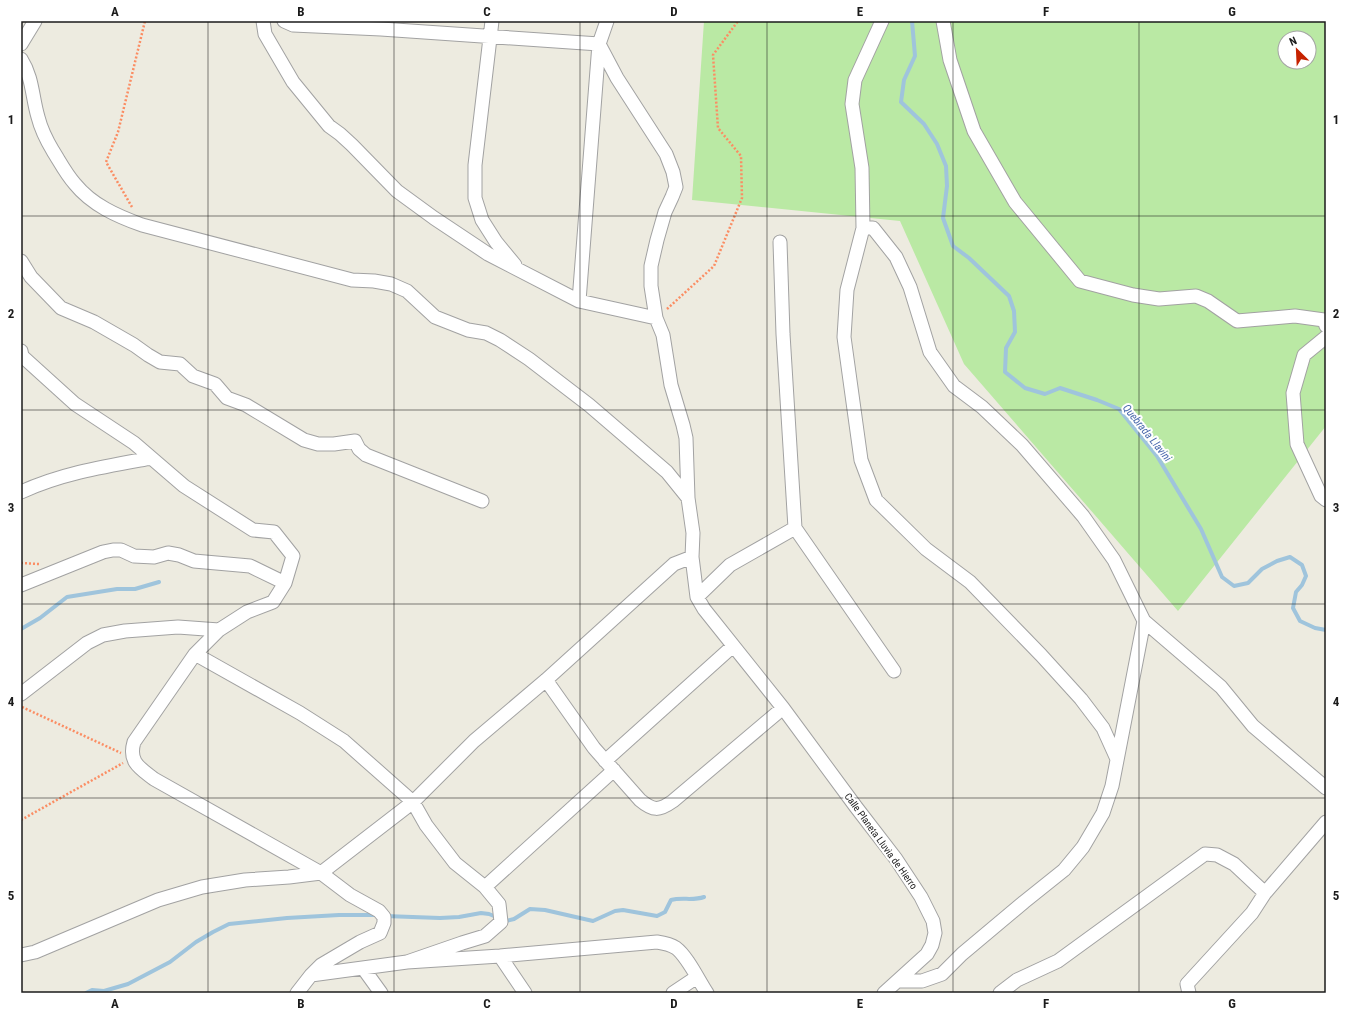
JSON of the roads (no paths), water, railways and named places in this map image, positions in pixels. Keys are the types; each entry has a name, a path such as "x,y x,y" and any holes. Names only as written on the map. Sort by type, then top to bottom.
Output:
{"street":[{"path":"21,44 35,21"},
{"path":"263,21 265,34 292,82 328,126 352,145 397,191 488,254 579,301 656,318"},
{"path":"284,21 294,25 381,25 490,36 599,44"},
{"path":"492,21 475,165 475,198 482,220 496,242 517,268"},
{"path":"579,301 599,44 607,21"},
{"path":"882,21 855,80 852,104 862,168 862,228 847,290 844,337 861,460 876,500 926,549 970,582 1041,655 1081,699 1103,728 1117,759"},
{"path":"943,21 950,60 974,131 1015,202 1080,281 1133,295 1158,299 1196,296 1208,301 1237,321 1295,316 1324,320 1326,326"},
{"path":"599,44 617,78 666,154 673,172 676,187 665,212 651,266 651,286 656,318 663,335 671,385 686,438 688,498 693,533 692,557 697,597"},
{"path":"21,59 30,76 38,118 49,144 62,167 75,185 92,200 114,214 142,225 352,280 374,281 391,284 407,291 435,317 468,330 486,334 500,340 529,359 589,405 667,472 688,498"},
{"path":"862,228 873,228 896,257 910,287 930,352 954,386 982,407 1022,446 1083,516 1114,560 1144,621 1221,687 1253,726 1326,788"},
{"path":"780,242 783,334 795,528 894,671"},
{"path":"21,261 31,277 61,308 94,322 160,362 180,364 193,376 215,384 227,398 246,405 304,440 318,444 334,444 355,441 359,449 366,454 482,501"},
{"path":"1326,337 1304,355 1293,393 1297,444 1321,496 1326,500"},
{"path":"21,351 22,356 76,404 134,443 184,486 253,530 274,532 293,556 284,583 273,602 247,612 219,630 195,654 134,742 132,758 136,765 154,779 321,873 350,895 379,911 384,917 384,923 380,933 340,953 321,965 297,993"},
{"path":"21,492 36,485 92,468 151,458"},
{"path":"697,597 730,565 795,528"},
{"path":"21,585 113,550 121,550 134,556 154,557 168,553 179,555 194,561 250,566 284,583"},
{"path":"21,955 35,952 158,900 202,887 245,880 289,878 321,873 413,802 474,741 546,680 674,564 692,557"},
{"name":"Calle Planeta Lluvia de Hierro","path":"697,597 704,609 783,708 896,859 921,897 933,921 935,933 927,954 884,993"},
{"path":"898,981 922,981 942,974 962,954 1064,870 1083,847 1103,813 1112,786 1144,621"},
{"path":"21,694 87,643 103,635 125,631 178,627 219,630"},
{"path":"485,887 733,646"},
{"path":"195,654 300,713 344,741 413,802 426,825 455,863 485,887 499,904 501,922 485,936 407,962"},
{"path":"546,680 594,748 640,800 647,806 656,809 665,806 783,708"},
{"path":"1189,993 1187,984 1252,913 1265,892 1326,822"},
{"path":"1000,993 1017,980 1058,961 1205,854 1217,855 1234,864 1265,892"},
{"path":"311,975 407,962 500,956 657,942 667,944 682,954 707,993"},
{"path":"500,956 525,993"},
{"path":"363,968 380,993"},
{"path":"673,993 697,977"}],"waterway":[{"name":"Quebrada Llavini","path":"912,21 915,56 904,80 901,102 924,124 937,144 946,166 947,186 943,218 953,246 969,258 1009,296 1014,311 1015,332 1006,348 1005,372 1025,388 1045,394 1060,388 1119,409 1157,456 1201,529 1222,577 1234,586 1248,583 1262,569 1277,561 1290,557 1302,565 1306,576 1302,585 1296,592 1293,608 1300,621 1315,628 1326,630"},
{"path":"21,629 40,618 67,597 117,589 135,589 159,582"},
{"path":"385,916 440,918 459,917 481,913 489,914 506,921 514,919 530,909 545,910 593,921 615,911 623,910 657,916 665,912 671,900 696,899 704,897"},
{"path":"86,993 92,990 104,991 128,984 170,962 196,942 229,924 287,918 339,915 379,915"}]}
